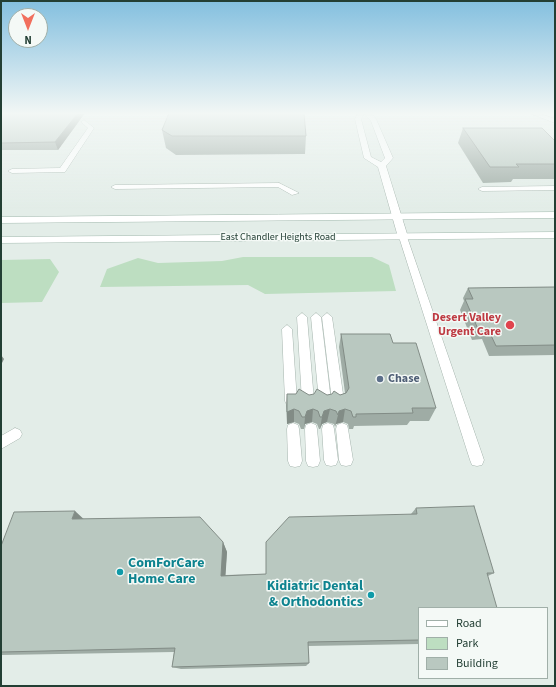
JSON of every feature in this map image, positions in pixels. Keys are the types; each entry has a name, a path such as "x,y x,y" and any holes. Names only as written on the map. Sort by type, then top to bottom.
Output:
{"main road":[{"path":"372,145 368,158 382,166 403,237"},
{"path":"377,145 389,158 382,166"},
{"name":"East Chandler Heights Road","path":"1,240 298,228 398,216 555,215"},
{"name":"East Chandler Heights Road","path":"1,220 298,228 403,237 555,235"}],"lane":[{"path":"12,171 62,170 79,145"},
{"path":"115,187 279,186 295,193"},
{"path":"482,188 555,188"},
{"path":"403,237 477,460"},
{"path":"302,317 308,401"},
{"path":"324,401 321,317 338,401"},
{"path":"287,329 291,401"},
{"path":"293,429 295,461"},
{"path":"311,429 314,461"},
{"path":"328,429 331,460"},
{"path":"342,429 346,460"},
{"path":"1,442 16,434"}],"green space":[{"path":"243,257 372,257 389,265 396,291 265,294 248,285 100,287 107,269 138,258 158,263 222,261"},
{"path":"50,259 59,272 42,302 1,303 1,260"}],"building":[{"path":"475,145 555,145 555,164 516,164 519,167 490,167"},
{"name":"Desert Valley Urgent Care","path":"555,287 555,345 496,346 488,329 478,329 465,299 473,299 468,288"},
{"name":"Chase","path":"341,334 390,334 393,343 416,343 436,408 412,408 413,413 356,414 356,417 353,417 351,411 345,409 339,411 338,415 336,411 330,409 324,411 322,417 320,417 318,411 313,409 307,411 305,417 302,417 299,411 294,409 287,412 287,394 296,394 299,389 309,395 314,394 317,389 327,395 332,394 334,391 340,395 346,393 349,388"},
{"path":"474,506 494,573 487,573 497,607 418,607 418,640 308,642 309,663 172,667 175,648 1,652 1,546 14,512 75,511 72,519 200,517 223,542 221,576 266,574 266,542 289,517 417,514 416,508"}],"place":[{"name":"Desert Valley Urgent Care","path":"510,325"},
{"name":"Chase","path":"380,379"},
{"name":"ComForCare Home Care","path":"120,572"},
{"name":"Kidiatric Dental & Orthodontics","path":"371,595"}]}
